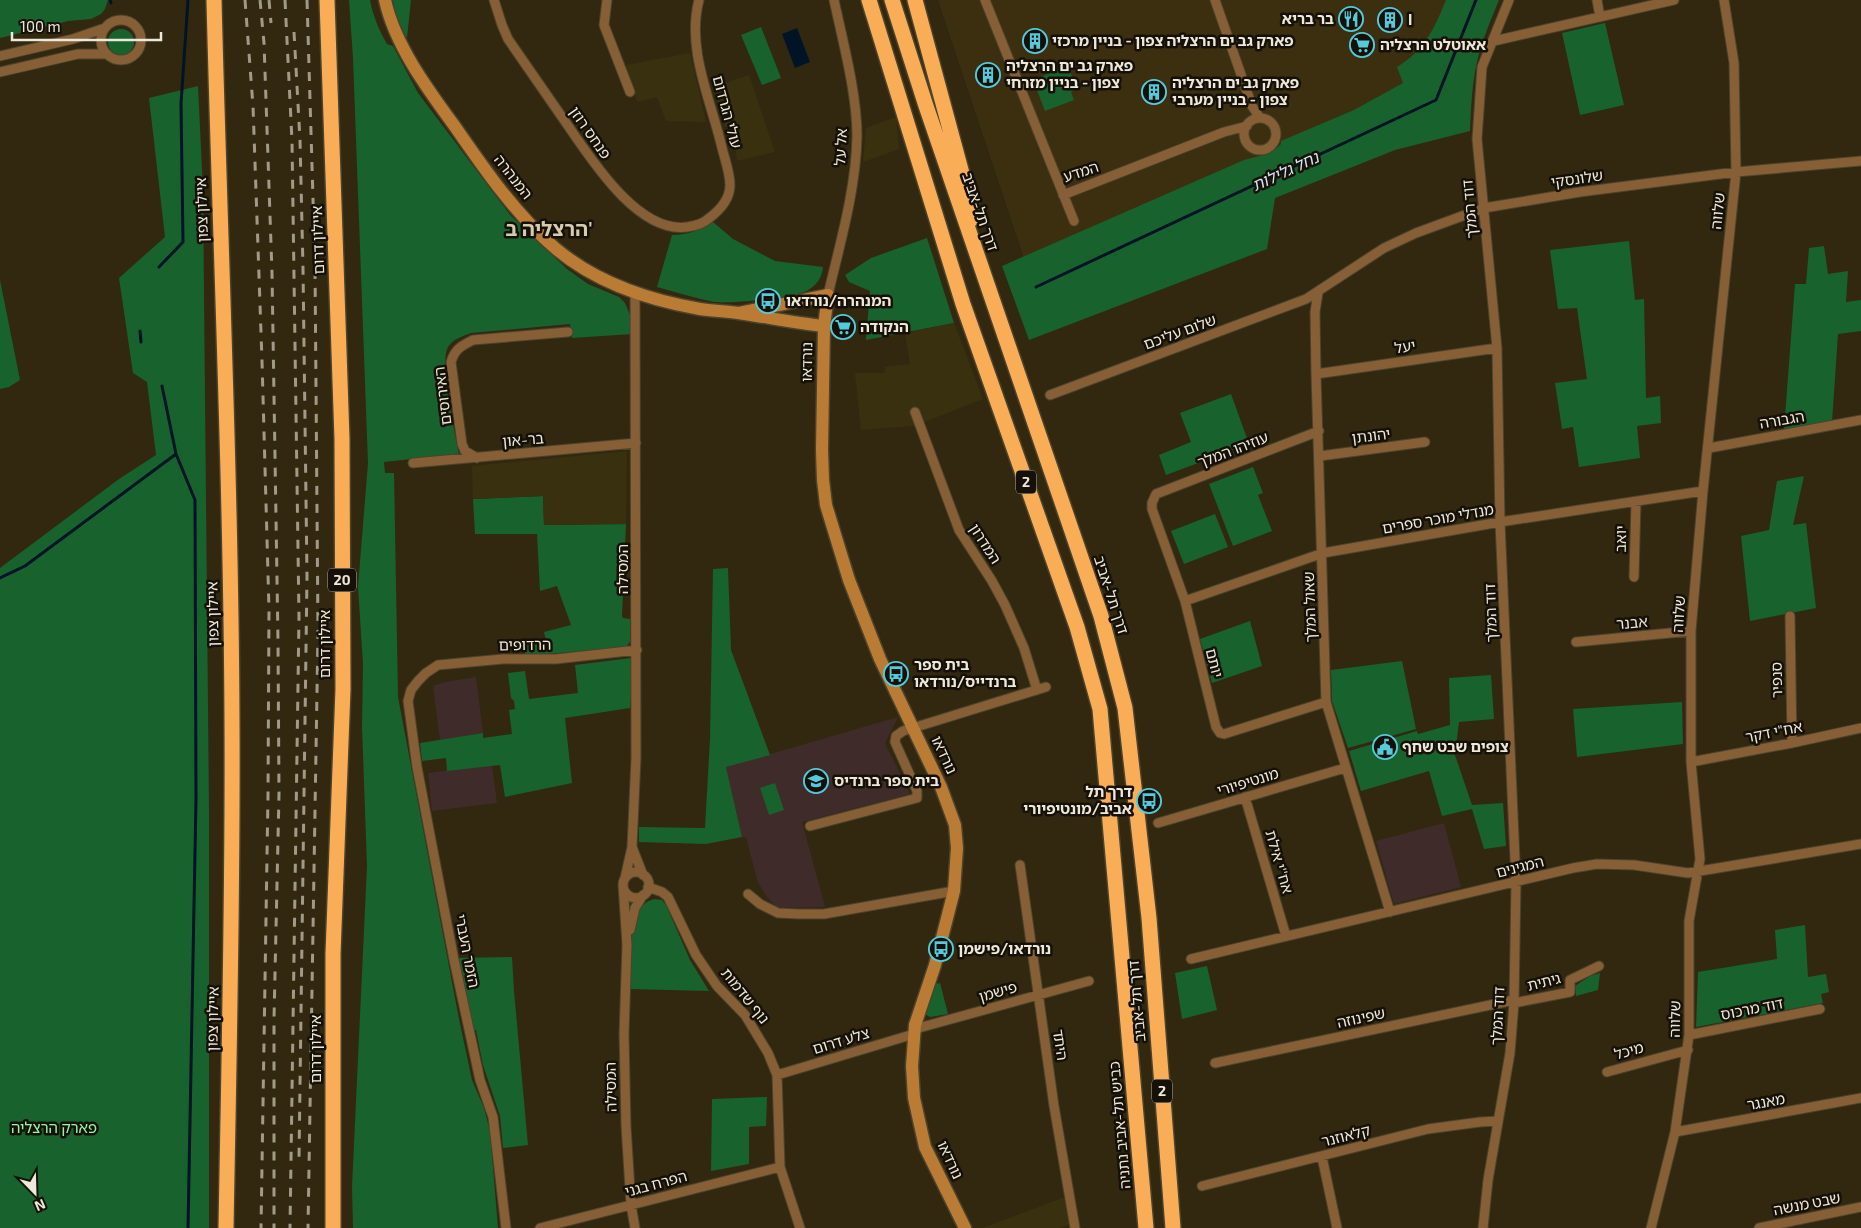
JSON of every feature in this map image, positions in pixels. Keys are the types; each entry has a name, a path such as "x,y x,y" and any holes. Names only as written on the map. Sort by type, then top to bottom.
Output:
{"highway":[{"name":"איילון צפון","path":"214,0 231,603 232,912 226,1228"},
{"name":"איילון דרום","path":"327,0 342,439 343,690 333,954 333,1228"},
{"name":"דרך תל-אביב","path":"869,0 963,304 1077,627 1100,709 1129,1019"},
{"name":"דרך תל-אביב","path":"892,0 929,116 1101,616 1125,708 1149,918 1173,1228"},
{"path":"915,0 1009,350"},
{"name":"כביש תל-אביב נתניה","path":"1129,1019 1146,1228"}],"street":[{"name":"המנהרה","path":"385,0 395,31 427,85 480,162 522,216 554,248 596,276 661,301 701,309 824,326"},
{"name":"פנחס רוזן","path":"494,0 508,39 602,175 635,207 658,222 675,229 691,227 705,222"},
{"path":"607,0 604,25 630,92"},
{"name":"עולי הגרדום","path":"699,0 695,17 697,53 721,142 730,186 727,198 717,212 705,222"},
{"name":"אל על","path":"828,295 849,205 857,137 855,111 834,0"},
{"name":"המדע","path":"985,0 1063,195 1224,132 1246,126"},
{"path":"1215,0 1252,106 1260,118 1270,122 1275,128 1275,139 1268,148 1255,149 1250,146 1244,137 1246,126 1252,120 1260,118"},
{"name":"דוד המלך","path":"1483,1228 1488,1180 1510,1054 1514,1001 1516,882 1500,522 1497,348 1478,138 1482,68 1486,53 1494,41 1509,0"},
{"path":"1597,0 1600,17"},
{"path":"1494,41 1674,0"},
{"name":"שלווה","path":"1651,1228 1675,1132 1690,1035 1689,921 1698,871 1699,853 1691,762 1691,631 1703,491 1736,172 1734,63 1724,0"},
{"path":"0,56 73,39 105,28 116,21 126,20 135,26 141,35 142,40 139,50 130,58 117,60 107,54 101,39 105,28"},
{"path":"0,72 78,54 107,54"},
{"name":"שלונסקי","path":"1318,293 1384,248 1416,233 1484,208 1580,192 1736,172 1861,161"},
{"path":"1063,195 1074,220"},
{"name":"המסילה","path":"635,292 636,758 632,847 624,881 627,945 624,1034 625,1078 631,1205 635,1228"},
{"name":"שאול המלך","path":"1318,293 1315,312 1316,374 1323,553 1326,702 1390,912"},
{"name":"שלום עליכם","path":"1050,395 1318,293"},
{"name":"המנהרה","path":"739,313 828,295"},
{"name":"נורדאו","path":"828,295 824,326 822,450 826,504 849,580 880,659 941,787 955,824 957,848 954,891 943,937 915,1025 912,1066 914,1098 925,1147 965,1228"},
{"name":"האירוסים","path":"477,458 465,451 462,444 451,362 454,352 459,347 473,340 568,332"},
{"name":"יעל","path":"1316,374 1497,348"},
{"name":"המדרון","path":"913,727 1042,688 1005,605 959,530 915,412"},
{"name":"הגבורה","path":"1708,448 1861,420"},
{"name":"עוזיהו המלך","path":"1156,494 1319,431"},
{"name":"יהונתן","path":"1320,456 1425,442"},
{"name":"בר-און","path":"413,463 636,443"},
{"name":"מנדלי מוכר ספרים","path":"1185,601 1323,553 1500,522 1703,491"},
{"name":"יותם","path":"1156,494 1152,503 1152,510 1185,601 1216,727 1220,733 1224,734 1326,702"},
{"name":"יואב","path":"1634,577 1636,502"},
{"name":"סנפיר","path":"1790,616 1792,743"},
{"name":"אבנר","path":"1576,642 1691,631"},
{"name":"הרדופים","path":"418,681 438,665 503,659 556,659 637,650"},
{"name":"הזמר העברי","path":"418,681 411,690 408,701 410,724 458,978 480,1080 493,1117 506,1228"},
{"path":"810,826 917,798 917,791 895,742 896,736 913,727"},
{"name":"אח\"י דקר","path":"1691,762 1861,728"},
{"name":"מונטיפיורי","path":"1158,823 1345,768"},
{"name":"אח''י אילת","path":"1245,797 1286,936"},
{"name":"המגינים","path":"1191,959 1573,868 1597,864 1634,865 1688,873 1861,844"},
{"name":"המסילה","path":"627,945 635,908 646,891 648,881 643,875 632,847"},
{"name":"היתד","path":"1020,866 1054,1106 1075,1228"},
{"path":"624,881 632,873 643,875"},
{"name":"נוף שדמות","path":"624,881 624,889 628,895 636,898 646,891 662,892 668,897 675,908 696,955 717,986 745,1014 768,1052 777,1075 780,1167 800,1228"},
{"path":"748,894 760,904 778,913 824,914 954,891"},
{"name":"גיתית","path":"1514,1001 1570,992 1570,980 1599,966"},
{"name":"פישמן","path":"914,1031 1089,981"},
{"name":"שפינוזה","path":"1215,1063 1514,1001"},
{"name":"דוד מרכוס","path":"1690,1035 1820,1009"},
{"name":"צלע דרום","path":"777,1075 914,1031"},
{"name":"מיכל","path":"1607,1072 1688,1050"},
{"name":"מאנגר","path":"1675,1132 1861,1098"},
{"name":"קלאוזנר","path":"1202,1186 1428,1129 1498,1121"},
{"path":"1322,1157 1336,1228"},
{"name":"הפרח בגני","path":"540,1228 780,1167"},
{"name":"שבט מנשה","path":"1759,1228 1861,1207"}],"shaded area":[{"path":"938,0 1466,0 1431,82 1025,261"},
{"path":"476,677 483,733 440,740 433,686"},
{"name":"בית ספר ברנדיס","path":"898,717 885,743 910,794 802,822 825,907 777,908 758,883 746,837 742,837 726,767"},
{"path":"492,765 497,803 432,811 428,773"},
{"path":"1444,823 1461,887 1394,904 1376,841"}],"green space":[{"path":"0,0 108,0 101,14 91,19 68,21 0,38"},
{"path":"349,0 370,0 384,39 387,44 393,46 418,93 511,216 567,269 588,284 619,297 625,303 632,320 632,334 572,338 570,324 471,333 455,340 448,347 445,368 459,454 384,462 385,473 394,473 398,697 459,1019 472,1080 484,1108 490,1131 498,1228 353,1228 352,1187 367,866 362,727 363,664 358,587 368,463 353,58"},
{"path":"393,0 411,0 407,38 397,20"},
{"path":"1446,0 1499,0 1477,62 1470,131 1395,150 1275,198 1267,249 1029,340 1002,266 1244,160 1268,153 1277,148 1281,141 1354,110 1403,83 1397,67 1415,53 1428,38"},
{"path":"1605,23 1624,105 1580,115 1562,33"},
{"path":"761,27 781,78 762,85 741,35"},
{"path":"121,29 130,33 134,42 130,51 121,55 112,51 108,42 112,33"},
{"path":"1067,66 1078,88 1071,92 1074,100 1045,111 1033,80"},
{"name":"פארק הרצליה","path":"198,86 203,190 209,810 209,1228 0,1228 0,568 119,479 156,455 147,382 133,373 119,278 165,237 149,98"},
{"path":"713,222 733,239 775,261 823,267 819,280 810,289 792,295 734,302 714,302 657,287 672,235 694,232"},
{"path":"927,238 954,323 866,340 870,291 849,282 845,275 871,258"},
{"path":"1629,241 1635,300 1644,299 1646,398 1660,396 1661,423 1637,426 1640,458 1579,467 1573,427 1562,429 1555,383 1587,379 1577,308 1558,309 1550,250"},
{"path":"1824,246 1828,274 1848,271 1846,302 1861,300 1861,331 1838,334 1832,422 1784,430 1795,284 1806,284 1809,248"},
{"path":"0,280 20,380 9,387 0,389"},
{"path":"1231,394 1249,444 1166,475 1159,455 1191,442 1180,413"},
{"path":"1253,467 1263,493 1258,495 1272,531 1233,546 1209,484"},
{"path":"1804,476 1793,525 1806,523 1816,608 1750,621 1741,536 1769,530 1777,481"},
{"path":"543,496 544,525 626,524 622,616 623,618 630,619 630,642 626,647 525,656 524,645 546,640 544,632 571,625 557,586 540,591 537,534 475,534 473,499"},
{"path":"1215,514 1228,547 1184,564 1171,531"},
{"path":"728,568 731,650 770,755 726,767 742,837 706,844 639,842 639,827 705,828 710,739 713,569"},
{"path":"1250,621 1262,666 1212,683 1200,639"},
{"path":"631,658 634,664 630,708 565,718 572,783 505,797 500,765 447,771 446,758 422,761 420,743 483,733 483,738 512,734 509,710 515,709 514,701 511,698 508,673 525,671 529,699 578,693 575,665"},
{"path":"1402,661 1416,729 1348,748 1332,701 1331,670"},
{"path":"1491,675 1494,719 1459,722 1455,755 1472,805 1503,803 1506,846 1484,849 1472,809 1442,816 1429,771 1361,791 1349,751 1417,731 1418,734 1450,725 1449,678"},
{"path":"1682,702 1683,744 1577,757 1573,709"},
{"path":"775,783 784,810 769,815 760,788"},
{"path":"654,899 662,900 666,905 690,960 709,991 630,989 634,921 642,906"},
{"path":"1805,925 1808,977 1826,974 1829,992 1821,994 1823,1003 1696,1027 1698,972 1777,959 1775,930"},
{"path":"512,957 528,1145 503,1148 500,1116 483,1065 476,1030 471,1030 456,958"},
{"path":"1207,966 1217,1010 1182,1019 1175,973"},
{"path":"1600,973 1598,990 1576,996 1575,986 1590,976"},
{"path":"940,983 948,1014 930,1017 925,1014 931,985"},
{"path":"767,1097 766,1126 749,1127 749,1164 711,1171 712,1099"}],"sand":[{"path":"690,53 706,122 666,121 657,97 637,102 626,65"},
{"path":"749,75 775,152 737,161 733,126 725,127 714,87"},
{"path":"896,117 899,149 863,162 866,128"},
{"path":"954,323 983,399 914,426 861,430 855,373 885,373 885,367 910,364 905,333"},
{"path":"627,451 626,524 544,525 543,496 473,499 472,466"},
{"path":"1070,1195 1074,1223 1060,1228 983,1228"}],"water":[{"path":"797,28 810,62 795,68 782,34"}],"waterway":[{"path":"159,267 183,242 181,104 188,0"},
{"name":"נחל גלילות","path":"1036,287 1436,100 1476,0"},
{"path":"140,331 141,342"},
{"path":"162,386 176,454 195,500 196,799 188,1228"},
{"path":"0,578 25,566 176,454"}],"railway":[{"path":"245,0 253,106 269,610 261,1228"},
{"path":"260,0 264,43 272,273 278,641 279,794 274,1019 274,1228"},
{"path":"269,0 271,23"},
{"path":"285,0 292,141 299,617 290,1228"},
{"path":"307,0 315,265 318,632 308,1228"},
{"path":"294,32 300,140 307,576 299,1158"}],"place":[{"name":"בר בריא","path":"1351,19"},
{"name":"I","path":"1390,20"},
{"name":"פארק גב ים הרצליה צפון - בניין מרכזי","path":"1035,41"},
{"name":"אאוטלט הרצליה","path":"1362,45"},
{"name":"פארק גב ים הרצליה צפון - בניין מזרחי","path":"988,75"},
{"name":"פארק גב ים הרצליה צפון - בניין מערבי","path":"1154,92"},
{"name":"המנהרה/נורדאו","path":"768,301"},
{"name":"הנקודה","path":"843,327"},
{"name":"בית ספר ברנדייס/נורדאו","path":"896,674"},
{"name":"צופים שבט שחף","path":"1385,747"},
{"name":"בית ספר ברנדיס","path":"816,781"},
{"name":"דרך תל אביב/מונטיפיורי","path":"1149,801"},
{"name":"נורדאו/פישמן","path":"941,949"}],"district":[{"name":"הרצליה ב'","path":"549,229"}]}
